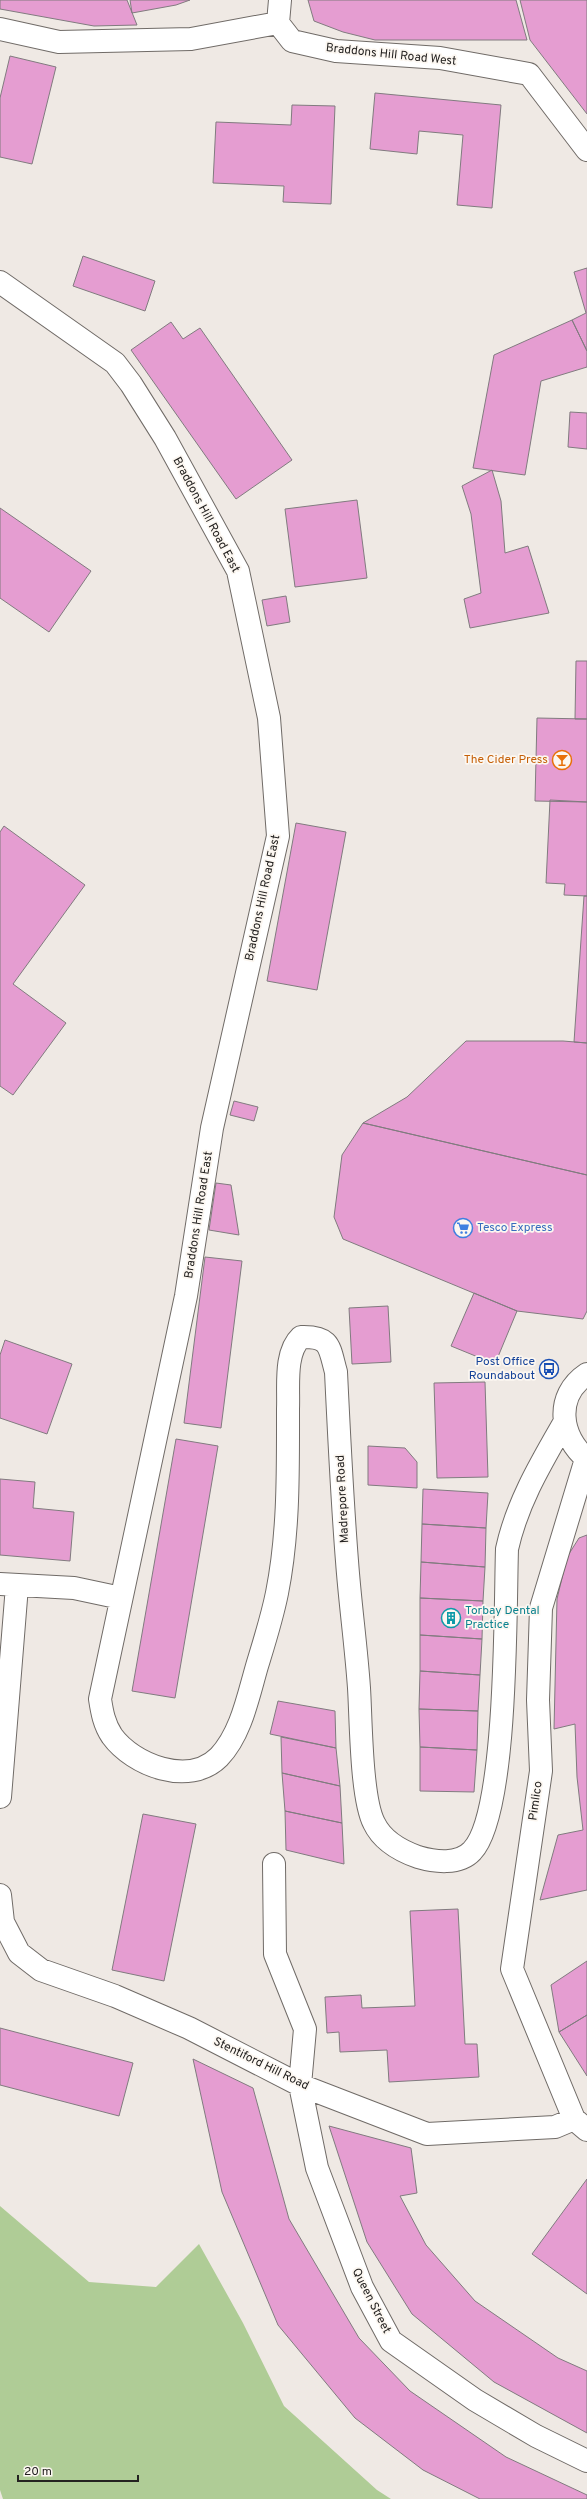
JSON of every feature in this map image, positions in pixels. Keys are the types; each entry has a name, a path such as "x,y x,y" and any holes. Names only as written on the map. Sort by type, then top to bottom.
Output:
{"street":[{"path":"0,29 59,42 191,39 278,23 280,0"},
{"name":"Braddons Hill Road West","path":"278,23 292,41 336,51 440,58 529,74 587,150"},
{"name":"Braddons Hill Road East","path":"0,282 114,363 132,384 165,438 238,571 269,718 278,836 212,1128 186,1296 121,1598"},
{"name":"Madrepore Road","path":"121,1598 100,1699 103,1719 112,1736 125,1750 144,1761 164,1769 183,1772 202,1768 217,1759 229,1746 242,1717 277,1594 284,1541 288,1470 289,1376 293,1345 301,1337 317,1336 329,1345 336,1372 347,1561 356,1646 365,1776 374,1824 386,1840 418,1857 447,1862 460,1859 471,1852 481,1840 499,1766 507,1549 512,1526 526,1492 564,1423"},
{"name":"Pimlico","path":"581,2125 512,1969 541,1771 538,1700 541,1608 587,1459 574,1448 564,1423 563,1412 569,1393 587,1374"},
{"path":"0,1797 9,1585 74,1588 121,1598"},
{"name":"Queen Street","path":"274,1864 275,1954 305,2029 300,2085 317,2168 362,2287 391,2340 475,2400 536,2436 587,2462"},
{"name":"Stentiford Hill Road","path":"0,1895 4,1922 20,1953 41,1970 115,1996 189,2028 300,2085 427,2134 581,2125"}],"green space":[{"path":"0,2206 89,2282 156,2287 199,2244 243,2323 284,2406 377,2490 391,2499 3,2499 0,2490"}],"building":[{"path":"0,0 127,0 137,25 94,26 0,9"},
{"path":"130,0 190,0 176,5 132,13"},
{"path":"308,0 516,0 527,40 375,40 343,32 314,21"},
{"path":"520,0 587,0 587,114 530,40"},
{"path":"10,56 56,67 32,164 0,157 0,98"},
{"path":"375,93 501,105 492,208 457,205 463,135 419,131 417,154 370,149"},
{"path":"292,105 335,106 331,204 283,202 284,186 213,183 216,122 291,125"},
{"path":"83,256 155,281 145,311 73,286"},
{"path":"587,268 587,351 572,320 586,313 574,272"},
{"path":"572,320 587,351 587,367 541,381 525,475 473,468 494,355"},
{"path":"171,322 183,339 200,328 292,460 236,499 131,350"},
{"path":"570,412 587,413 587,449 568,447"},
{"path":"492,470 501,501 505,553 528,546 549,613 470,628 464,599 481,593 471,514 462,486"},
{"path":"357,500 367,578 295,587 285,509"},
{"path":"0,508 91,571 49,632 0,598"},
{"path":"286,596 290,622 267,626 262,600"},
{"path":"576,661 587,661 587,719 575,719"},
{"name":"The Cider Press","path":"537,718 587,719 587,802 535,801"},
{"path":"550,800 587,802 587,896 564,895 565,884 546,883"},
{"path":"296,823 346,832 317,990 267,981"},
{"path":"4,826 85,885 13,984 66,1023 13,1095 0,1086 0,832"},
{"path":"584,896 587,896 587,1043 574,1042"},
{"path":"466,1041 563,1041 587,1043 587,1175 363,1123 407,1097"},
{"path":"234,1101 258,1107 254,1121 230,1115"},
{"name":"Tesco Express","path":"363,1123 587,1175 587,1311 583,1319 517,1311 343,1239 334,1217 342,1155"},
{"path":"216,1183 231,1185 239,1235 209,1230"},
{"path":"205,1257 242,1261 221,1428 184,1423"},
{"path":"474,1293 517,1311 495,1364 451,1346"},
{"path":"388,1306 391,1362 352,1364 349,1308"},
{"path":"5,1340 72,1364 47,1434 0,1418 0,1355"},
{"path":"485,1382 488,1477 437,1478 434,1383"},
{"path":"176,1439 218,1446 175,1698 132,1691"},
{"path":"368,1446 405,1448 417,1462 417,1488 368,1485"},
{"path":"0,1479 35,1482 33,1508 74,1512 70,1561 0,1555"},
{"path":"423,1489 488,1493 486,1528 422,1524"},
{"path":"422,1524 486,1528 485,1567 421,1562"},
{"path":"587,1535 587,1890 540,1900 558,1835 583,1830 577,1777 575,1724 554,1729 557,1599 567,1557 579,1538"},
{"path":"421,1562 485,1567 483,1601 420,1598"},
{"name":"Torbay Dental Practice","path":"420,1598 483,1601 482,1639 420,1635"},
{"path":"420,1635 482,1639 480,1675 420,1671"},
{"path":"420,1671 480,1675 478,1711 419,1709"},
{"path":"278,1701 335,1711 336,1748 270,1734"},
{"path":"419,1709 478,1711 477,1750 420,1747"},
{"path":"281,1737 336,1748 340,1786 282,1773"},
{"path":"420,1747 477,1750 474,1792 420,1791"},
{"path":"282,1773 340,1786 342,1823 285,1811"},
{"path":"285,1811 342,1823 344,1864 286,1850"},
{"path":"143,1814 196,1824 164,1981 112,1970"},
{"path":"458,1909 465,2044 477,2044 479,2077 389,2082 387,2050 340,2052 339,2032 327,2033 325,1997 361,1995 362,2008 415,2006 410,1911"},
{"path":"587,1961 587,2015 559,2032 551,1985"},
{"path":"587,2015 587,2076 559,2032"},
{"path":"0,2028 133,2063 119,2116 0,2085"},
{"path":"193,2059 253,2088 289,2219 359,2338 410,2391 506,2457 587,2495 587,2499 480,2499 423,2470 355,2418 278,2325 222,2192"},
{"path":"329,2126 411,2148 417,2193 400,2196 426,2245 475,2301 558,2358 587,2371 587,2433 494,2382 412,2314 367,2242"},
{"path":"587,2179 587,2294 532,2254"}],"place":[{"name":"The Cider Press","path":"562,760"},
{"name":"Tesco Express","path":"463,1228"},
{"name":"Post Office Roundabout","path":"549,1369"},
{"name":"Torbay Dental Practice","path":"451,1618"}]}
